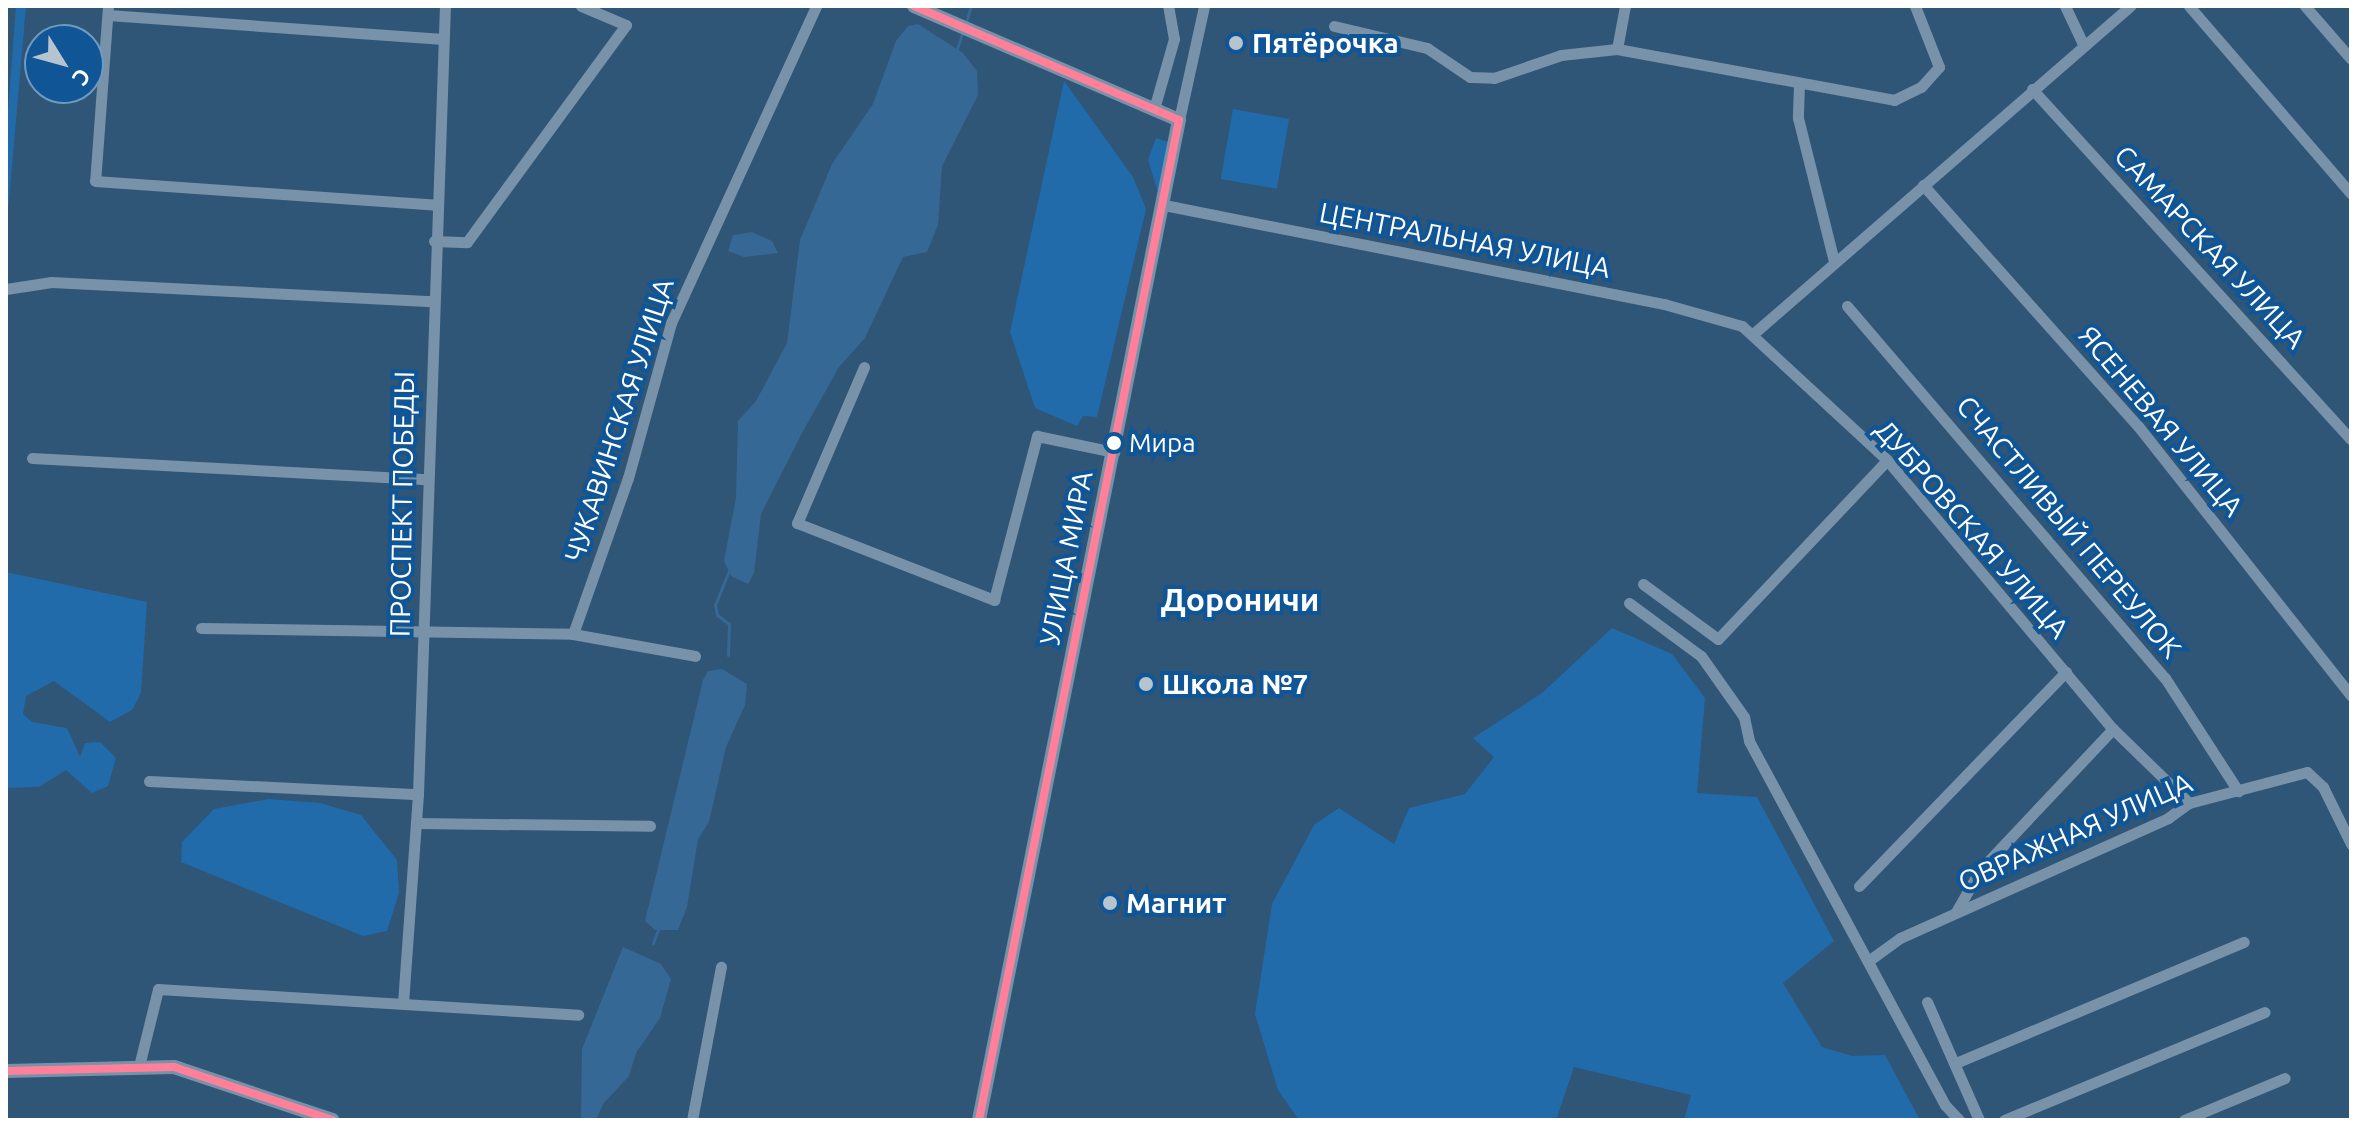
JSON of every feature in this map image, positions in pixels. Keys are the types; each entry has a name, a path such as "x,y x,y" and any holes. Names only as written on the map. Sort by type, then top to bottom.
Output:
{"street":[{"name":"ПРОСПЕКТ ПОБЕДЫ","path":"403,1003 418,794 434,241 445,6"},
{"path":"434,241 467,242 626,25 581,6"},
{"name":"ЧУКАВИНСКАЯ УЛИЦА","path":"573,634 628,478 671,323 816,6"},
{"path":"914,6 1179,120"},
{"path":"1154,109 1174,39 1168,6"},
{"name":"УЛИЦА МИРА","path":"979,1120 1204,6"},
{"path":"1617,49 1625,6"},
{"path":"1334,26 1427,48 1470,77 1494,78 1561,55 1617,49 1894,100 1921,87 1939,67 1915,6"},
{"path":"2065,6 2083,44"},
{"path":"1753,334 2130,6"},
{"path":"2189,6 2351,194"},
{"path":"2305,6 2351,59"},
{"path":"436,205 95,181 108,10 443,39"},
{"path":"1799,84 1798,118 1834,261"},
{"name":"САМАРСКАЯ УЛИЦА","path":"2032,89 2351,439"},
{"name":"ЯСЕНЕВАЯ УЛИЦА","path":"1923,185 2138,426 2351,696"},
{"name":"ЦЕНТРАЛЬНАЯ УЛИЦА","path":"1164,205 1690,310 1730,320 1753,334"},
{"path":"6,289 51,282 432,301"},
{"name":"СЧАСТЛИВЫЙ ПЕРЕУЛОК","path":"1847,306 2165,678 2238,791"},
{"name":"ДУБРОВСКАЯ УЛИЦА","path":"1753,334 1887,460 2113,729 2189,803"},
{"path":"864,367 797,523 994,600 1037,436 1114,452"},
{"path":"32,458 426,479"},
{"path":"1643,584 1718,639 1887,460"},
{"path":"1629,603 1701,656 1744,717 1749,741 1871,959 1945,1105 1959,1120"},
{"path":"201,628 423,635 573,634 695,656"},
{"path":"1859,886 2066,672"},
{"path":"1956,912 1980,870 2113,729"},
{"name":"ОВРАЖНАЯ УЛИЦА","path":"1871,959 1900,938 2168,818 2189,803 2307,772 2323,787 2351,844"},
{"path":"149,781 418,794"},
{"path":"416,823 650,826"},
{"path":"1958,1062 2244,942"},
{"path":"692,1120 721,967"},
{"path":"139,1066 158,989 578,1015"},
{"path":"1927,1002 1958,1062 1979,1120"},
{"path":"2004,1120 2265,1012"},
{"path":"6,1071 174,1067 332,1120"},
{"path":"2184,1120 2285,1078"}],"shaded area":[{"path":"16,6 26,6 6,235 6,137"},
{"path":"918,24 963,53 977,71 978,95 942,166 938,225 927,252 903,257 865,338 839,367 802,433 761,514 754,573 748,584 731,576 724,561 736,498 738,421 756,401 787,343 800,240 832,164 873,104 896,41 908,26"},
{"path":"1064,81 1133,177 1146,209 1097,417 1083,416 1077,426 1035,408 1010,332"},
{"path":"1233,109 1289,119 1277,189 1221,179"},
{"path":"1156,138 1168,142 1158,192 1148,160"},
{"path":"752,232 772,241 778,253 744,257 728,251 733,235"},
{"path":"6,572 147,602 141,693 132,710 110,722 54,681 26,696 23,714 32,722 67,728 80,757 85,743 100,742 116,758 108,786 92,793 66,770 39,787 6,788"},
{"path":"1612,628 1672,654 1705,698 1697,793 1757,797 1834,941 1783,983 1822,1047 1852,1056 1885,1055 1920,1120 1684,1120 1691,1095 1574,1067 1556,1120 1299,1120 1278,1090 1255,1014 1272,904 1314,825 1339,808 1394,844 1409,808 1465,794 1494,757 1473,738 1542,693"},
{"path":"722,669 747,684 745,705 726,747 709,822 698,839 687,907 678,930 655,930 645,921 703,680 708,671"},
{"path":"269,799 320,803 361,815 397,860 399,893 387,931 363,936 181,862 182,842 214,809"},
{"path":"623,947 661,964 671,979 660,1018 636,1053 629,1076 603,1104 596,1120 581,1120 582,1049"}],"waterway":[{"path":"967,19 971,6"},
{"path":"957,49 962,34"},
{"path":"728,655 729,624 717,615 715,605 729,571"},
{"path":"653,943 658,930"}],"transit line":[{"path":"914,6 1179,120 979,1120"},
{"path":"6,1071 174,1067 332,1120"}],"place":[{"name":"Пятёрочка","path":"1236,43"},
{"name":"Мира","path":"1114,443"},
{"name":"Школа №7","path":"1146,684"},
{"name":"Магнит","path":"1110,903"}],"district":[{"name":"Дороничи","path":"1240,599"}]}
